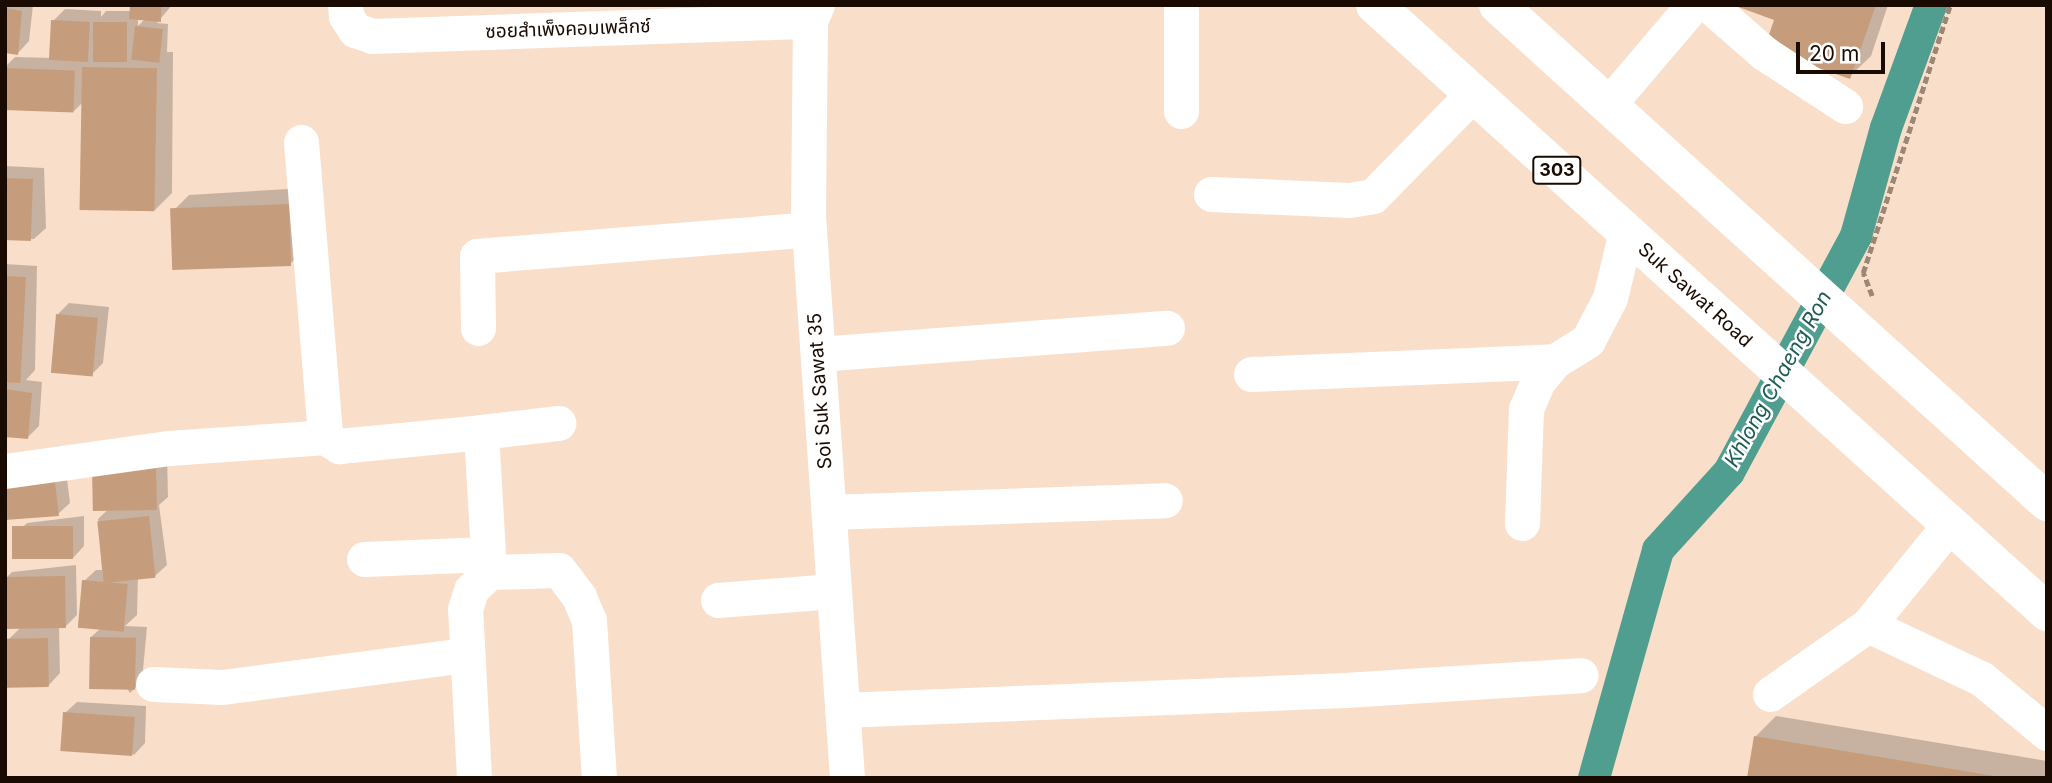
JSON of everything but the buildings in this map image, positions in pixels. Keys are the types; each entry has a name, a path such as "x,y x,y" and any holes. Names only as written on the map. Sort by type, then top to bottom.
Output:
{"main road":[{"name":"Suk Sawat Road","path":"1375,5 2047,612"},
{"path":"1498,5 1782,267 2047,502"}],"street":[{"name":"ซอยสำเพ็งคอมเพล็กซ์","path":"345,5 346,16 355,30 372,36 814,13"},
{"path":"1181,5 1181,111"},
{"path":"1608,105 1693,5"},
{"path":"1709,5 1763,53 1845,106"},
{"name":"Soi Suk Sawat 35","path":"814,13 809,229 847,778"},
{"path":"1211,194 1349,201 1373,196 1473,94"},
{"path":"300,142 325,437"},
{"path":"478,328 477,256 809,229"},
{"path":"1522,523 1526,409 1538,381 1555,361 1588,340 1610,298 1626,232"},
{"path":"818,354 1167,328"},
{"path":"1251,374 1555,361"},
{"path":"5,471 169,448 325,437 339,446 558,423"},
{"path":"474,778 465,609 471,590 489,563 481,432"},
{"path":"829,512 1165,500"},
{"path":"1770,694 1868,625 1950,524"},
{"path":"364,559 489,563 559,570 579,597 589,620 599,778"},
{"path":"718,600 833,591"},
{"path":"1868,625 1982,679 2047,733"},
{"path":"153,684 222,687 466,655"},
{"path":"842,710 1331,691 1581,675"}],"path":[{"path":"1864,339 1879,316 1863,273 1950,5"}],"waterway":[{"name":"Khlong Chaeng Ron","path":"1594,778 1658,550 1729,472 1856,236 1886,128 1931,5"}]}
